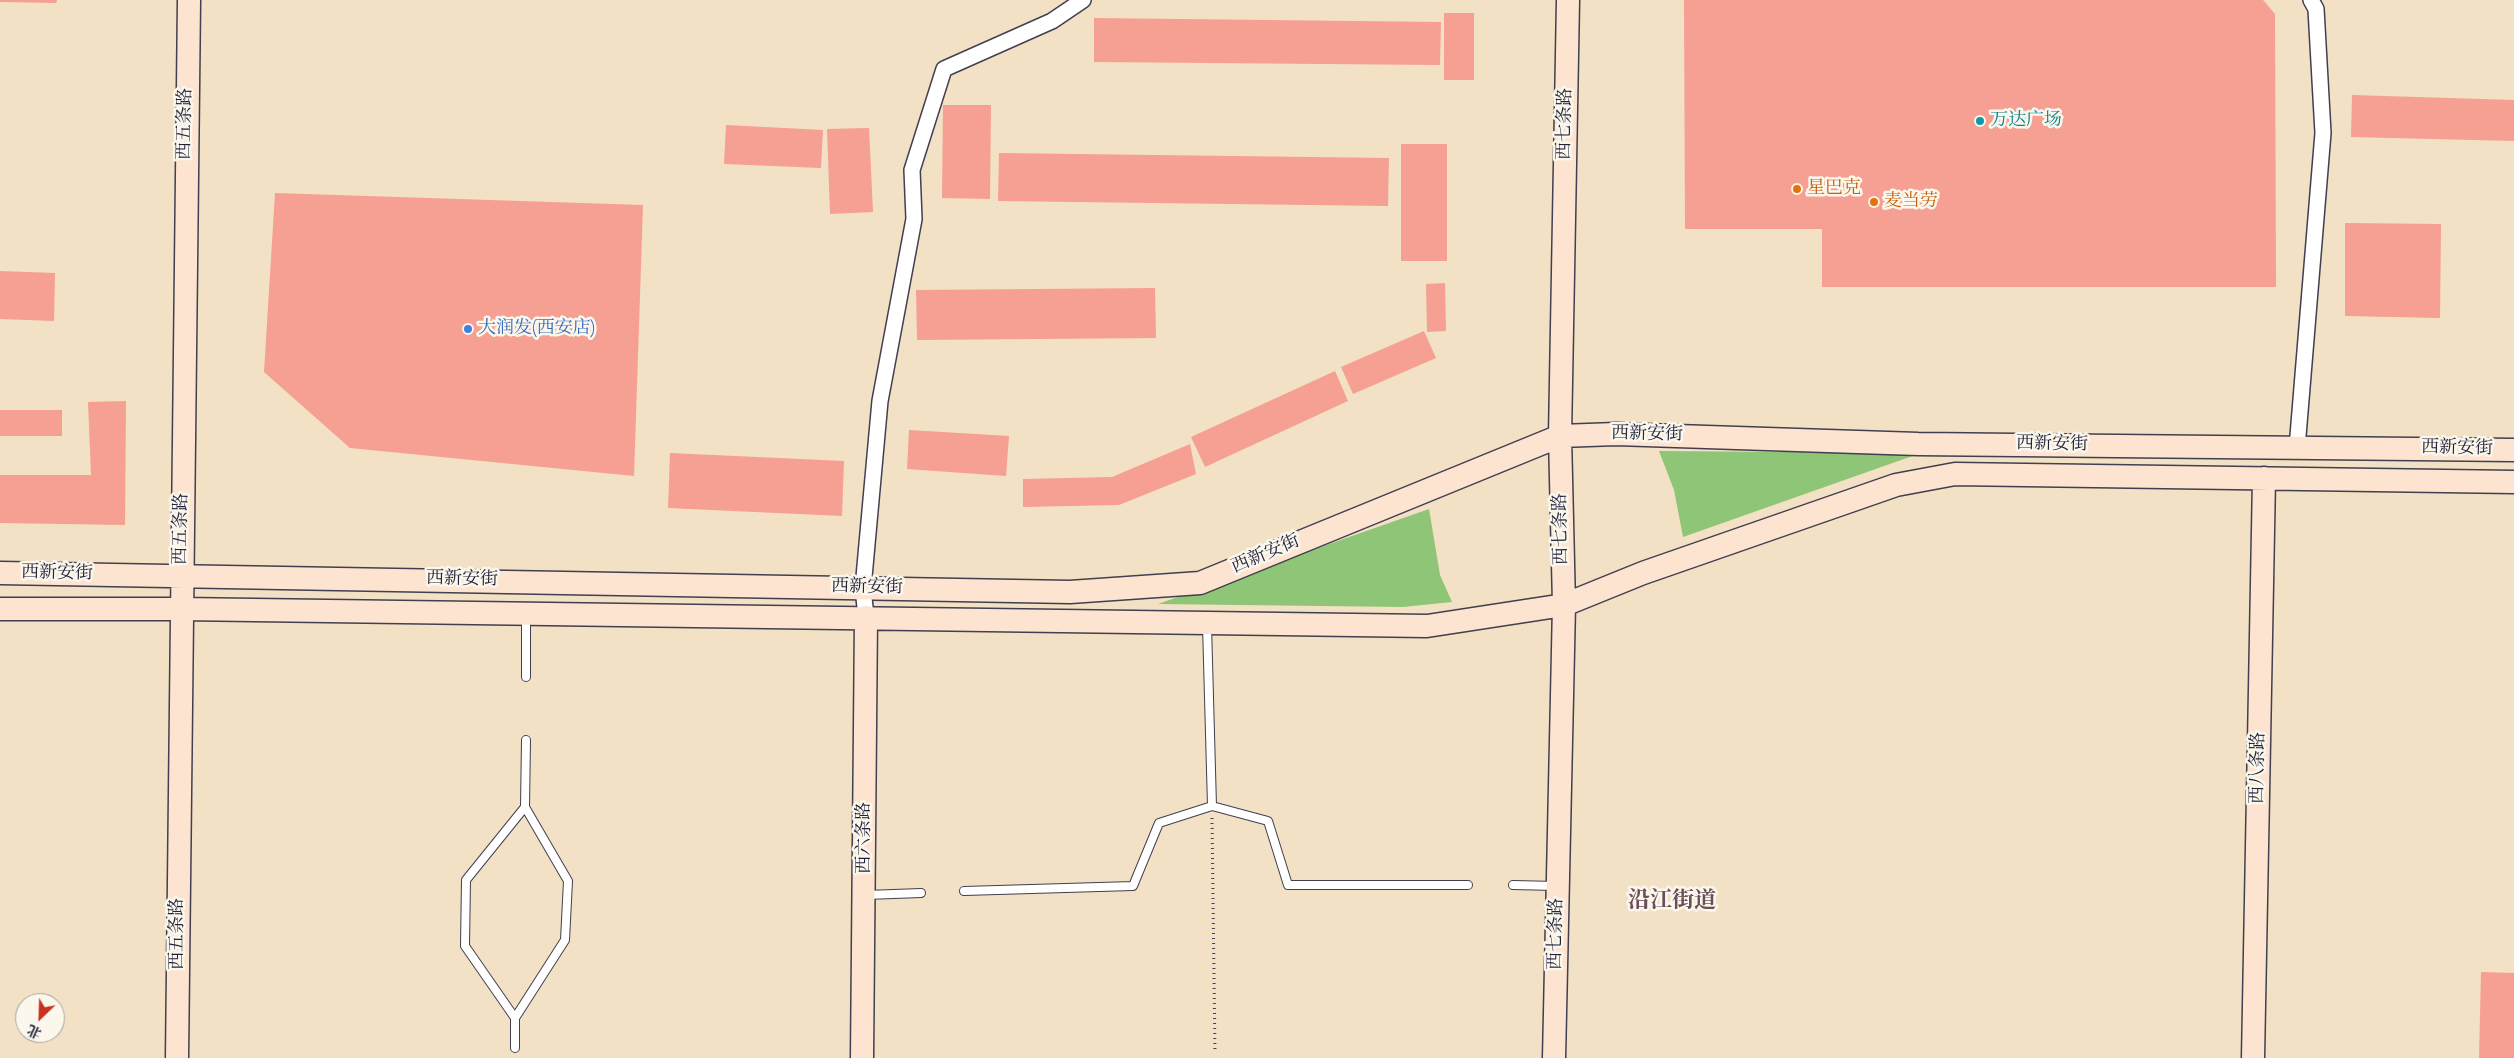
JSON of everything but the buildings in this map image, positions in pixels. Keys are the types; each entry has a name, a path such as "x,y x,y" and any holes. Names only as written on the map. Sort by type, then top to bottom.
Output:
{"main road":[{"name":"西五条路","path":"177,1058 189,0"},
{"name":"西七条路","path":"1554,1058 1564,605 1560,436 1568,0"},
{"name":"西新安街","path":"0,573 1070,592 1200,583 1560,436 1616,434 1918,444 2514,450"},
{"name":"西新安街","path":"0,609 181,609 866,617 1427,626 1564,605 1643,573 1896,485 1955,474 2514,482"},
{"name":"西八条路","path":"2253,1058 2264,478"},
{"name":"西六条路","path":"862,1058 865,895 866,617"}],"street":[{"path":"866,617 863,588 880,401 914,220 912,170 944,69 1052,21 1083,0"},
{"path":"2297,448 2324,133 2316,9 2311,0"}],"lane":[{"path":"526,614 526,677"},
{"path":"1207,622 1212,806"},
{"path":"515,1048 515,1018 565,940 568,880 525,807 526,740"},
{"path":"964,891 1133,886 1159,823 1212,806 1268,821 1288,885 1468,885"},
{"path":"515,1018 465,946 466,880 525,807"},
{"path":"1513,885 1558,886"},
{"path":"865,895 921,893"}],"path":[{"path":"1212,806 1215,1052"}],"green space":[{"path":"1659,451 1921,453 1683,537 1674,490"},
{"path":"1429,509 1440,575 1452,602 1403,607 1158,604"}],"place":[{"name":"万达广场","path":"1980,121"},
{"name":"星巴克","path":"1797,189"},
{"name":"麦当劳","path":"1874,202"},
{"name":"大润发(西安店)","path":"468,329"}],"district":[{"name":"沿江街道","path":"1672,902"}]}
